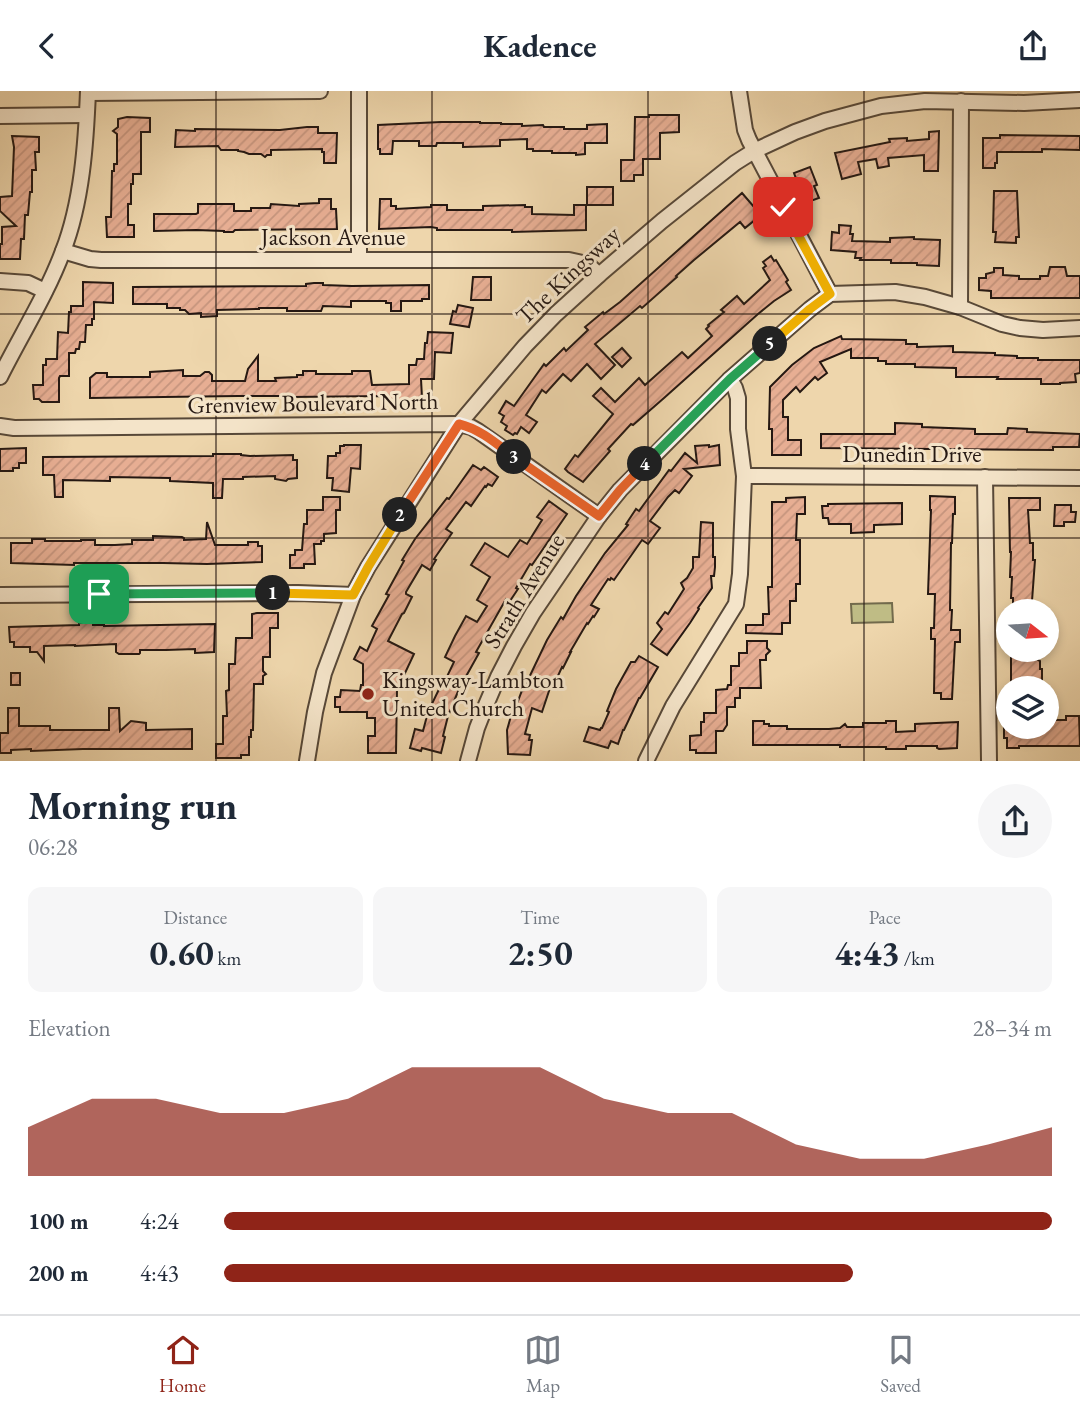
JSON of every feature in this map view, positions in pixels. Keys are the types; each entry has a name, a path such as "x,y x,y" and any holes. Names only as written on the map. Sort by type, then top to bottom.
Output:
{"street":[{"path":"0,377 63,251 78,200 88,92 320,91"},
{"path":"359,91 359,259"},
{"path":"740,91 745,130 754,151 830,294 895,292 960,307 1002,324 1020,328 1080,328"},
{"name":"The Kingsway","path":"307,761 319,694 332,648 353,595 368,567 459,424 525,346 598,275 735,163 754,151 805,128 881,106 925,100 1024,103 1080,100"},
{"path":"960,307 961,101"},
{"path":"0,116 86,115"},
{"name":"Jackson Avenue","path":"63,251 101,260 569,260 587,264 598,275"},
{"path":"0,281 28,283 45,291"},
{"name":"Strath Avenue","path":"468,761 486,705 514,646 533,613 599,516 620,490 730,379 830,294"},
{"path":"646,761 673,706 736,604 740,574 744,476 738,429 738,398 730,379"},
{"name":"Grenview Boulevard North","path":"0,426 459,424 478,431 599,516"},
{"name":"Dunedin Drive","path":"744,476 1080,478"},
{"path":"985,477 989,761"},
{"path":"0,595 353,595"}],"shaded area":[{"path":"892,603 893,622 852,623 851,604"}],"building":[{"path":"679,115 679,132 660,133 660,159 643,159 643,175 634,175 634,181 621,181 621,160 634,160 635,117"},
{"path":"150,118 150,132 141,132 141,174 133,174 131,204 128,204 128,225 134,225 134,237 107,237 106,217 111,217 112,171 114,164 117,164 117,134 113,131 118,127 118,119"},
{"path":"441,122 543,125 564,129 587,129 587,125 607,124 607,143 585,143 585,154 576,155 533,151 527,149 527,139 500,140 500,146 463,147 463,143 419,146 419,141 393,141 392,154 380,154 378,125"},
{"path":"318,127 318,133 337,133 336,163 324,163 322,149 271,150 271,155 265,157 238,150 221,150 218,146 175,147 176,130 280,130"},
{"path":"939,131 938,171 924,171 924,155 888,158 889,166 878,168 876,159 858,162 861,174 842,179 835,153 890,142 889,139 929,139 929,132"},
{"path":"1000,135 1080,136 1080,150 997,152 995,168 983,168 983,138 1000,138"},
{"path":"12,136 39,137 39,152 35,152 36,170 32,170 32,192 28,215 25,215 20,259 0,259 2,227 16,226 0,211 0,197 12,196"},
{"path":"810,167 819,198 805,203 794,173"},
{"path":"587,187 613,187 613,205 587,205"},
{"path":"994,191 1017,191 1019,237 1016,237 1016,243 995,242"},
{"path":"742,193 761,215 745,228 740,222 642,308 640,306 595,344 615,365 601,379 587,364 571,381 563,374 546,393 542,390 526,415 537,422 529,433 521,427 517,434 513,435 505,430 507,426 501,422 504,416 499,413 506,401 514,406 544,364 546,366 564,348 566,351 588,330 585,327 620,302"},
{"path":"319,199 331,199 331,209 336,209 337,229 154,231 154,214 196,214 198,204 234,204 234,211 251,211 251,208 270,208 271,204 299,206 319,203"},
{"path":"380,199 391,199 391,206 396,206 396,209 447,205 447,210 483,210 483,206 525,205 532,207 532,214 574,215 574,205 586,205 586,230 512,232 437,230 431,227 379,229"},
{"path":"839,225 851,226 852,241 890,242 890,238 914,237 940,240 939,266 891,263 891,260 860,260 861,258 855,258 856,252 831,250 832,232 839,233"},
{"path":"771,256 788,280 786,282 791,290 758,314 631,424 583,482 568,472 565,469 575,455 578,457 613,414 593,396 601,388 615,402 639,378 645,385 682,352 688,358 712,336 706,329 724,312 721,310 737,296 744,304 770,280 763,268 766,266 763,262"},
{"path":"1050,267 1065,267 1067,276 1080,276 1080,298 991,298 991,291 979,290 979,278 986,278 986,274 994,272 994,268 1003,268 1003,275 1019,276 1019,279 1040,279 1040,276 1048,276"},
{"path":"473,277 491,277 491,300 471,300"},
{"path":"83,282 113,283 113,303 94,302 94,319 92,325 86,325 85,342 80,342 75,353 69,353 69,376 59,378 59,402 34,399 33,385 43,385 43,365 46,365 46,359 57,359 58,332 68,333 71,306 83,306"},
{"path":"314,283 352,286 429,285 429,299 401,301 401,311 391,311 391,303 386,301 351,301 351,307 323,306 321,311 287,311 287,308 217,310 217,316 201,317 201,313 189,314 180,308 167,308 167,304 133,304 133,287 306,286"},
{"path":"458,305 473,308 469,327 450,324 453,311 456,312"},
{"path":"428,332 453,333 451,353 435,352 434,379 421,379 422,398 409,400 410,402 386,399 386,396 90,398 90,378 96,373 107,373 107,377 150,377 150,372 183,370 183,376 200,376 209,372 212,381 245,381 248,369 258,356 258,381 297,377 303,375 303,371 316,371 316,374 352,374 352,371 370,371 372,385 409,384 409,365 416,365 417,359 424,359"},
{"path":"841,336 842,339 906,340 906,344 917,344 917,347 953,346 953,352 995,353 1038,360 1080,360 1080,373 1075,374 1076,382 1060,384 1041,384 1041,379 956,377 956,368 915,367 915,364 886,364 886,361 878,361 878,358 851,358 851,349 820,362 827,373 818,380 815,377 800,392 796,387 783,400 783,417 788,417 788,440 801,440 801,455 772,455 772,429 769,429 770,387 814,348"},
{"path":"622,348 631,358 622,367 612,357"},
{"path":"895,423 975,429 975,434 1007,434 1008,428 1027,429 1027,432 1080,434 1079,447 1053,447 1053,450 821,448 821,434 895,434"},
{"path":"361,445 360,469 351,468 349,492 332,490 333,478 327,478 328,456 336,456 336,453 340,453 340,446"},
{"path":"719,445 720,465 684,469 692,476 679,493 675,490 668,497 650,521 660,528 648,544 642,540 614,580 608,579 591,605 599,609 587,623 552,689 550,688 542,712 532,708 525,734 530,735 529,740 532,740 530,755 508,754 507,730 513,709 561,617 563,619 605,553 628,525 626,524 636,509 639,511 669,470 671,471 685,453 697,463 695,446"},
{"path":"26,448 26,463 19,463 19,468 13,468 13,471 0,471 0,449"},
{"path":"293,455 293,460 297,460 297,478 286,481 275,479 275,476 223,479 222,498 213,498 213,483 170,481 170,478 110,477 110,481 63,480 63,497 55,497 54,475 43,475 43,457"},
{"path":"473,465 481,470 484,467 498,477 492,486 485,486 471,506 466,502 446,529 452,533 434,559 436,560 430,570 422,565 406,592 412,597 388,641 414,654 397,690 396,753 368,753 368,736 375,736 375,718 367,718 367,712 340,712 340,707 335,707 335,697 340,697 341,690 360,691 363,685 363,664 354,659 360,647 367,651 377,629 372,626 389,595 386,594 404,561 402,560 415,539"},
{"path":"930,496 955,497 950,610 951,630 960,630 960,642 955,642 952,699 941,699 941,693 934,693 935,639 931,639 931,628 934,628 935,594 928,594"},
{"path":"323,497 340,497 340,510 336,510 336,533 324,534 321,544 314,544 315,564 304,564 304,568 290,568 290,555 295,555 295,550 302,550 307,510 323,510"},
{"path":"805,497 805,514 797,514 796,540 800,540 800,584 796,584 796,601 790,601 790,623 782,623 782,634 746,633 746,625 763,625 763,614 769,614 768,587 772,587 772,502"},
{"path":"1009,498 1040,498 1040,510 1028,510 1030,543 1033,543 1035,560 1032,599 1011,598"},
{"path":"549,501 567,514 532,565 530,564 510,601 506,599 476,652 479,653 448,716 441,753 410,748 415,729 423,731 428,712 454,662 445,657 455,636 466,616 477,622 487,606 477,600 490,577 471,565 485,543 508,557 520,540 527,544 542,520 537,517"},
{"path":"902,503 902,524 874,525 874,532 851,533 851,524 829,524 828,518 823,518 822,506 828,504"},
{"path":"1055,505 1071,505 1071,512 1076,512 1075,522 1054,526"},
{"path":"207,522 215,545 248,545 248,542 258,542 258,546 262,546 262,562 74,565 11,563 11,543 32,543 32,539 45,539 95,540 95,545 115,545 132,544 132,540 153,540 153,536 182,537 184,540 206,539"},
{"path":"701,522 713,523 715,567 714,576 711,576 712,588 667,655 651,644 662,629 657,623 665,612 668,614 684,589 681,583 693,568 693,557 699,557"},
{"path":"278,613 278,628 270,628 270,657 263,657 263,671 266,674 263,676 263,684 254,684 253,730 249,737 249,755 241,755 241,758 216,758 216,744 223,744 229,664 235,664 236,638 252,638 252,614"},
{"path":"79,623 104,626 215,624 214,652 195,653 195,649 140,650 139,654 119,654 116,652 116,644 44,646 44,661 37,652 30,652 30,647 14,647 14,642 10,642 9,627"},
{"path":"747,641 767,641 770,651 766,660 760,660 761,688 740,688 740,698 735,698 735,707 727,707 727,725 723,731 716,731 716,753 696,753 696,750 690,750 690,736 701,735 704,713 716,713 716,690 727,689 728,685 731,685 731,666 739,666 739,653 747,653"},
{"path":"639,656 658,667 639,698 618,744 611,741 608,748 584,741 589,727 600,730 602,728 616,689 631,662 635,662"},
{"path":"1011,662 1040,662 1042,676 1011,676"},
{"path":"11,673 20,673 20,685 11,685"},
{"path":"8,708 19,708 19,726 50,726 50,730 109,730 109,708 119,708 120,731 131,721 146,723 146,730 192,729 192,749 31,749 0,753 0,733 8,733"},
{"path":"1066,716 1079,716 1080,746 1007,748 1007,739 1059,739 1059,720 1066,720"},
{"path":"753,721 764,721 764,724 769,726 787,726 787,729 829,729 840,728 845,724 847,727 863,727 863,723 896,721 896,732 915,731 915,724 958,722 957,748 753,745"}],"place":[{"name":"Kingsway-Lambton United Church","path":"368,694"}],"route":[{"path":"99,594 353,595 459,424 478,431 599,516 620,490 730,379 830,294 783,207"}]}
